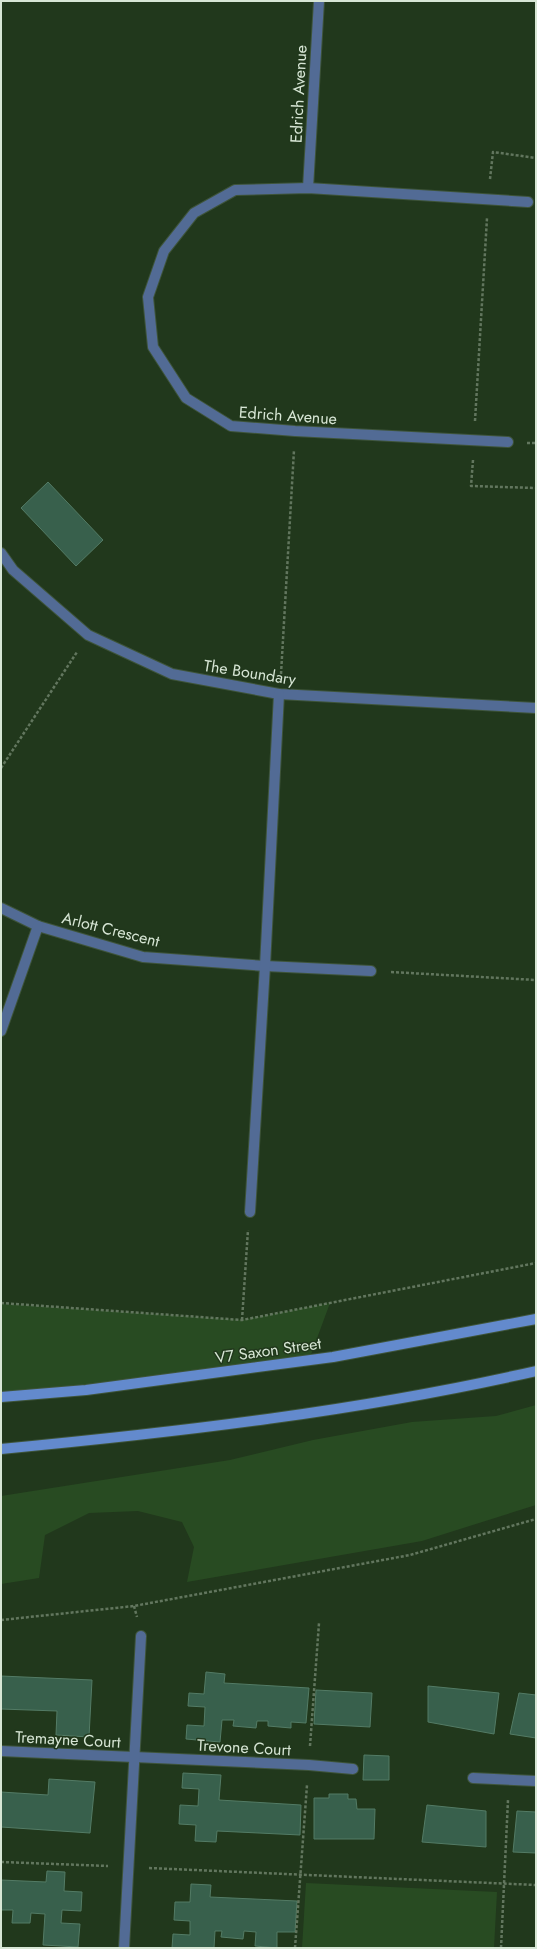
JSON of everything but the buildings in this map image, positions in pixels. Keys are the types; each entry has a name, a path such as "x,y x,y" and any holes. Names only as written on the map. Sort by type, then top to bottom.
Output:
{"street":[{"name":"Edrich Avenue","path":"308,188 319,1"},
{"name":"Edrich Avenue","path":"508,442 474,439 295,431 231,426 186,398 153,347 148,297 164,251 194,213 235,190 308,188 528,202"},
{"name":"The Boundary","path":"1,553 13,570 88,635 172,674 279,694 536,708"},
{"path":"250,1212 266,966 279,694"},
{"name":"Arlott Crescent","path":"1,908 38,926 143,957 266,966 371,971"},
{"path":"1,1031 38,926"},
{"name":"V7 Saxon Street","path":"1,1398 86,1390 333,1357 536,1319"},
{"path":"1,1449 99,1439 340,1408 536,1371"},
{"path":"124,1948 141,1636"},
{"name":"Tremayne Court","path":"1,1751 134,1757"},
{"name":"Trevone Court","path":"134,1757 309,1765 353,1769"},
{"path":"473,1778 536,1781"}],"path":[{"path":"536,158 493,152 488,199 471,486 536,488"},
{"path":"279,694 295,431"},
{"path":"1,768 88,635"},
{"path":"371,971 536,980"},
{"path":"242,1320 250,1212"},
{"path":"1,1303 242,1320 536,1263"},
{"path":"1,1620 134,1606 410,1555 536,1519"},
{"path":"501,1948 509,1780"},
{"path":"1,1862 536,1885"}],"green space":[{"path":"330,1303 309,1360 1,1396 1,1304 242,1320"},
{"path":"536,1405 536,1505 422,1541 187,1582 194,1547 182,1522 138,1511 89,1513 45,1535 39,1578 1,1584 1,1496 230,1460 313,1440 412,1422 496,1416"},
{"path":"306,1883 497,1892 494,1948 302,1948"}]}
